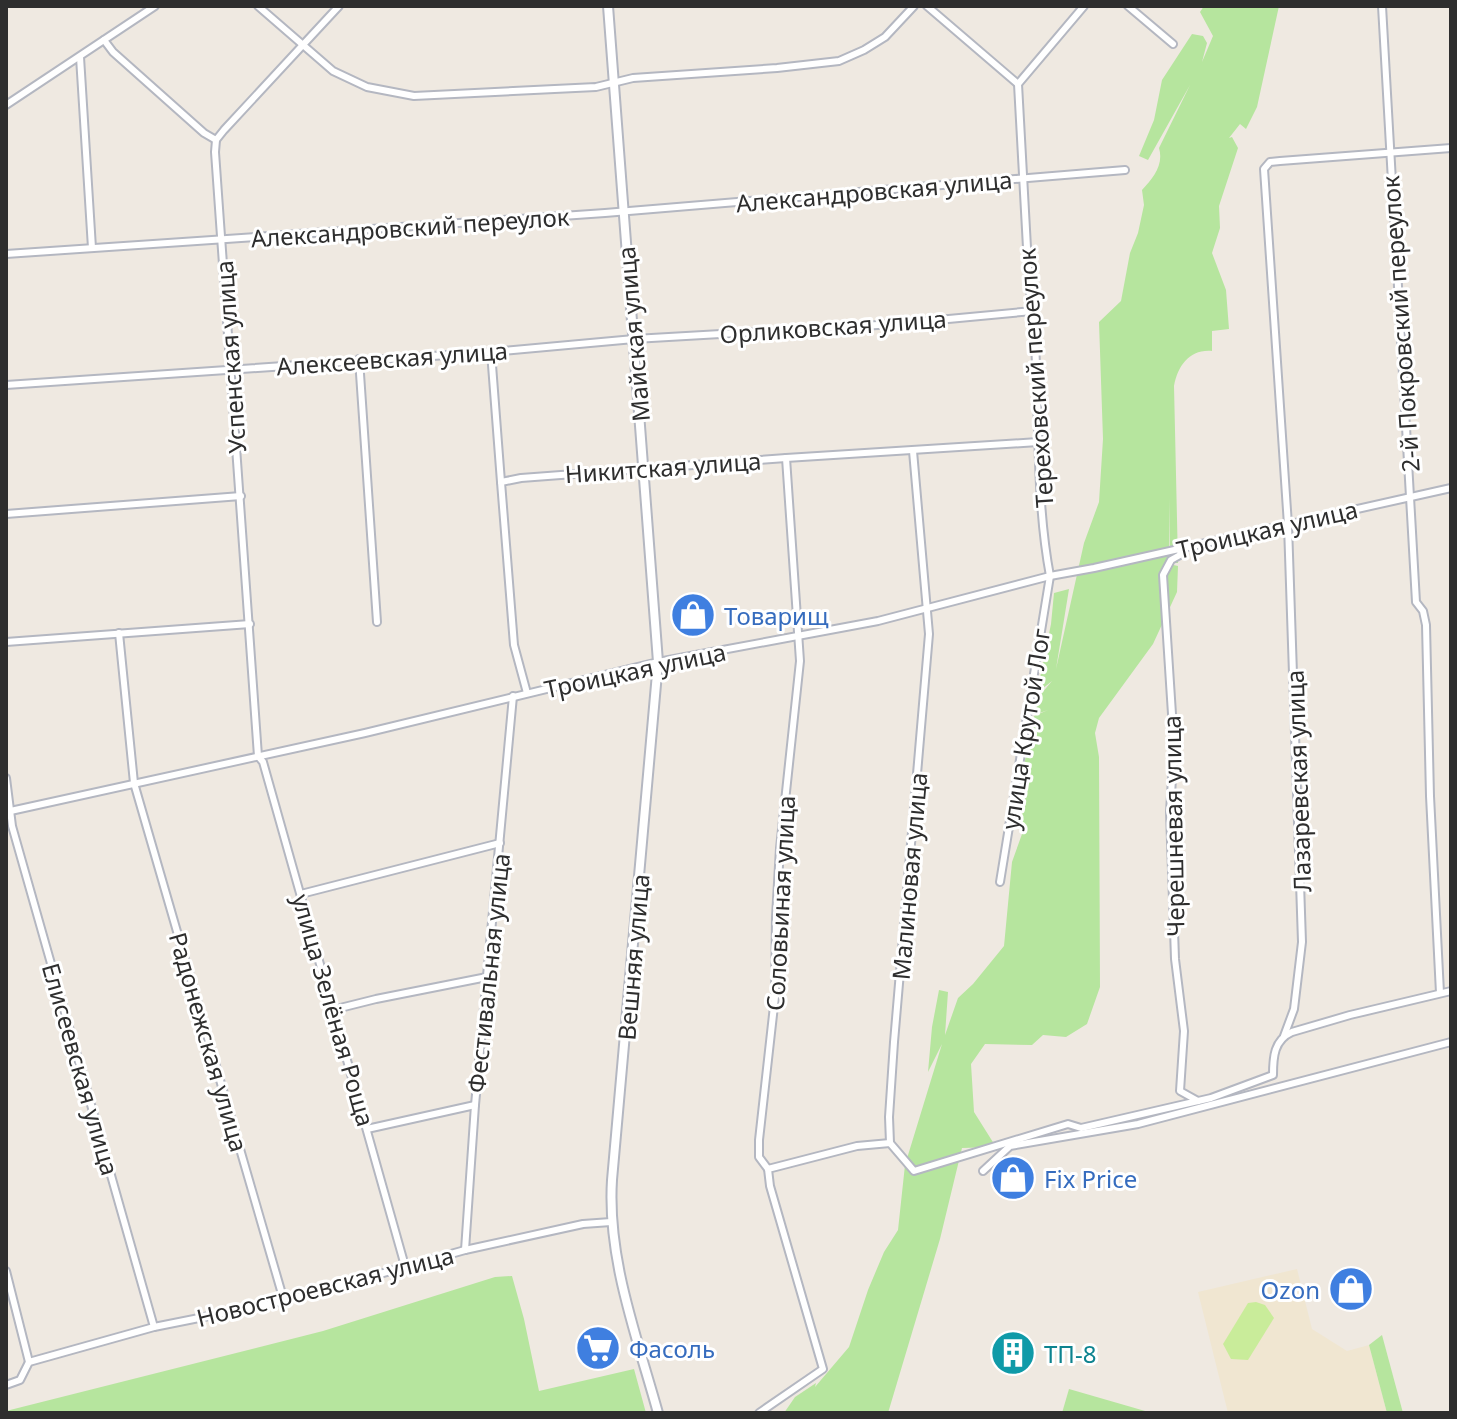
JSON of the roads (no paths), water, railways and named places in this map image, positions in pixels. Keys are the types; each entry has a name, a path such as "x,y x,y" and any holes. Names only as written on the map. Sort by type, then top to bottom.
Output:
{"street":[{"path":"6,105 155,6"},
{"path":"258,6 333,71 389,93 414,96 596,87 633,78 839,61 885,37 914,6"},
{"path":"104,40 140,76 216,140 339,6"},
{"name":"Майская улица","path":"608,6 658,662"},
{"path":"927,6 1018,84 1084,6"},
{"path":"1128,6 1173,44"},
{"name":"2-й Покровский переулок","path":"1382,6 1416,602 1423,611 1426,625 1430,796 1440,993"},
{"path":"80,57 92,248"},
{"name":"Тереховский переулок","path":"1018,84 1038,442 1050,576"},
{"name":"Успенская улица","path":"216,140 258,756"},
{"path":"1390,152 1451,148"},
{"name":"Лазаревская улица","path":"1284,1036 1294,1009 1302,942 1288,525 1264,169 1270,162 1390,152"},
{"name":"Александровская улица","path":"623,211 1125,170"},
{"name":"Александровский переулок","path":"6,254 623,211"},
{"name":"Орликовская улица","path":"634,339 895,324 1033,311"},
{"name":"Алексеевская улица","path":"6,385 491,352 634,339"},
{"path":"491,352 514,645 527,693"},
{"path":"359,359 377,622"},
{"name":"Никитская улица","path":"501,482 644,468 1038,442"},
{"name":"Малиновая улица","path":"890,1143 889,1117 907,881 929,634 913,451"},
{"name":"Соловьиная улица","path":"768,1169 759,1157 759,1140 775,997 777,903 797,700 799,635 786,458"},
{"name":"Троицкая улица","path":"7,812 658,662 925,609 1050,576 1451,488"},
{"path":"6,514 241,496"},
{"name":"Черешневая улица","path":"1181,548 1180,555 1171,560 1163,575 1174,745 1170,812 1175,959 1184,1031 1180,1091 1198,1101"},
{"name":"улица Крутой Лог","path":"1000,882 1050,576"},
{"path":"6,642 250,624"},
{"name":"Радонежская улица","path":"119,633 134,783 284,1301"},
{"name":"Вешняя улица","path":"658,662 612,1180 611,1222 615,1252 658,1413"},
{"name":"Фестивальная улица","path":"465,1250 475,1105 513,696"},
{"name":"улица Зелёная Роща","path":"258,756 263,762 405,1266"},
{"name":"Елисеевская улица","path":"6,778 7,812 154,1327"},
{"path":"301,894 500,843"},
{"path":"332,1010 487,977"},
{"path":"759,1413 823,1369 770,1186 768,1169 857,1146 890,1143 914,1171 1068,1124 1081,1128 1198,1101 1273,1075 1274,1053 1284,1036 1350,1015 1451,991"},
{"path":"983,1171 1010,1146 1138,1124 1451,1042"},
{"path":"367,1129 475,1105"},
{"name":"Новостроевская улица","path":"6,1385 20,1380 29,1362 154,1327 284,1301 465,1250 583,1224 611,1222"},
{"path":"6,1271 29,1362"}],"place":[{"name":"Товарищ","path":"693,615"},
{"name":"Fix Price","path":"1013,1178"},
{"name":"Ozon","path":"1351,1289"},
{"name":"Фасоль","path":"598,1348"},
{"name":"ТП-8","path":"1013,1353"}]}
